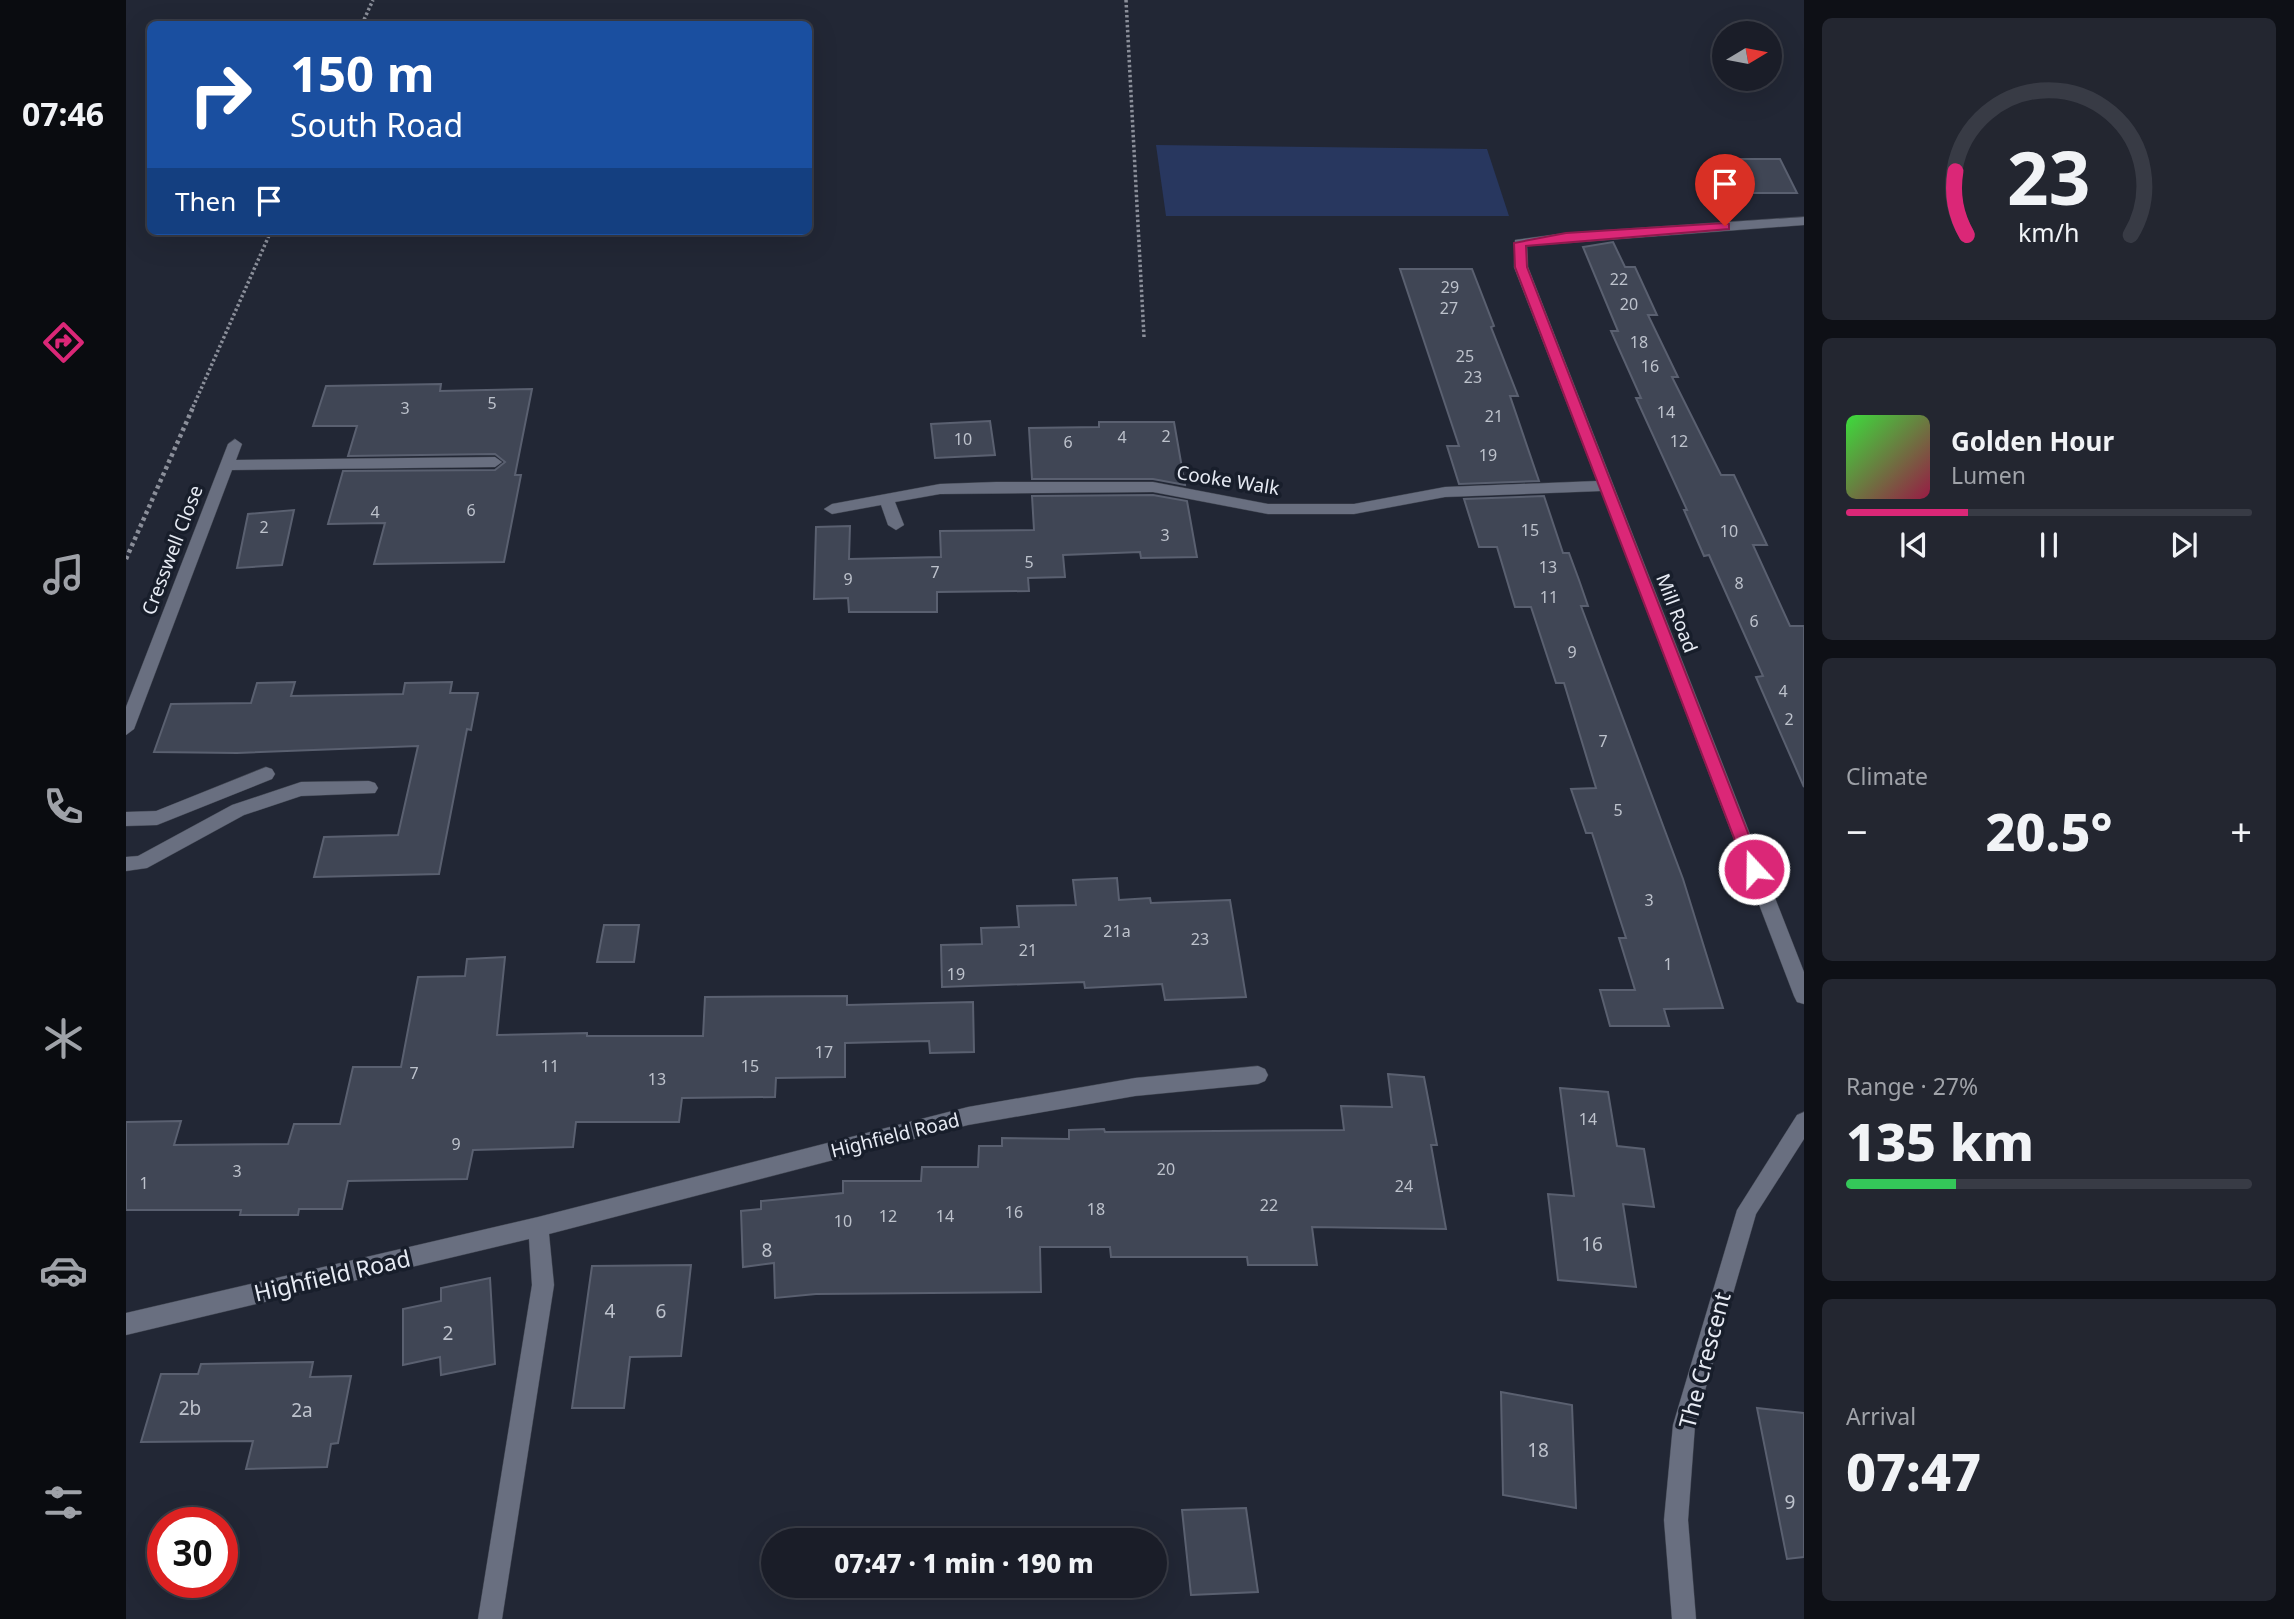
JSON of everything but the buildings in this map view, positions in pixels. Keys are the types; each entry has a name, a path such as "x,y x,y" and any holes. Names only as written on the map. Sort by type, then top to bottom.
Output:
{"street":[{"name":"Mill Road","path":"1804,221 1566,237 1520,243 1521,267 1804,996"},
{"name":"Cresswell Close","path":"126,729 236,444"},
{"path":"227,465 495,462"},
{"name":"Cooke Walk","path":"832,509 940,489 1153,487 1268,509 1354,509 1445,492 1604,486"},
{"path":"887,500 896,526"},
{"path":"126,819 157,818 266,774"},
{"path":"126,864 141,863 238,810 301,789 369,788"},
{"name":"Highfield Road","path":"126,1324 538,1227 968,1116 1135,1087 1258,1075"},
{"name":"The Crescent","path":"1684,1619 1676,1520 1684,1425 1747,1210 1804,1121"},
{"path":"490,1619 542,1285 538,1227"}],"path":[{"path":"363,21 373,0"},
{"path":"1126,0 1144,337"},
{"path":"126,559 269,235"}],"shaded area":[{"path":"1156,145 1487,149 1509,216 1166,216"}],"route":[{"path":"1725,226 1566,237 1520,243 1521,267 1754,869"}]}
